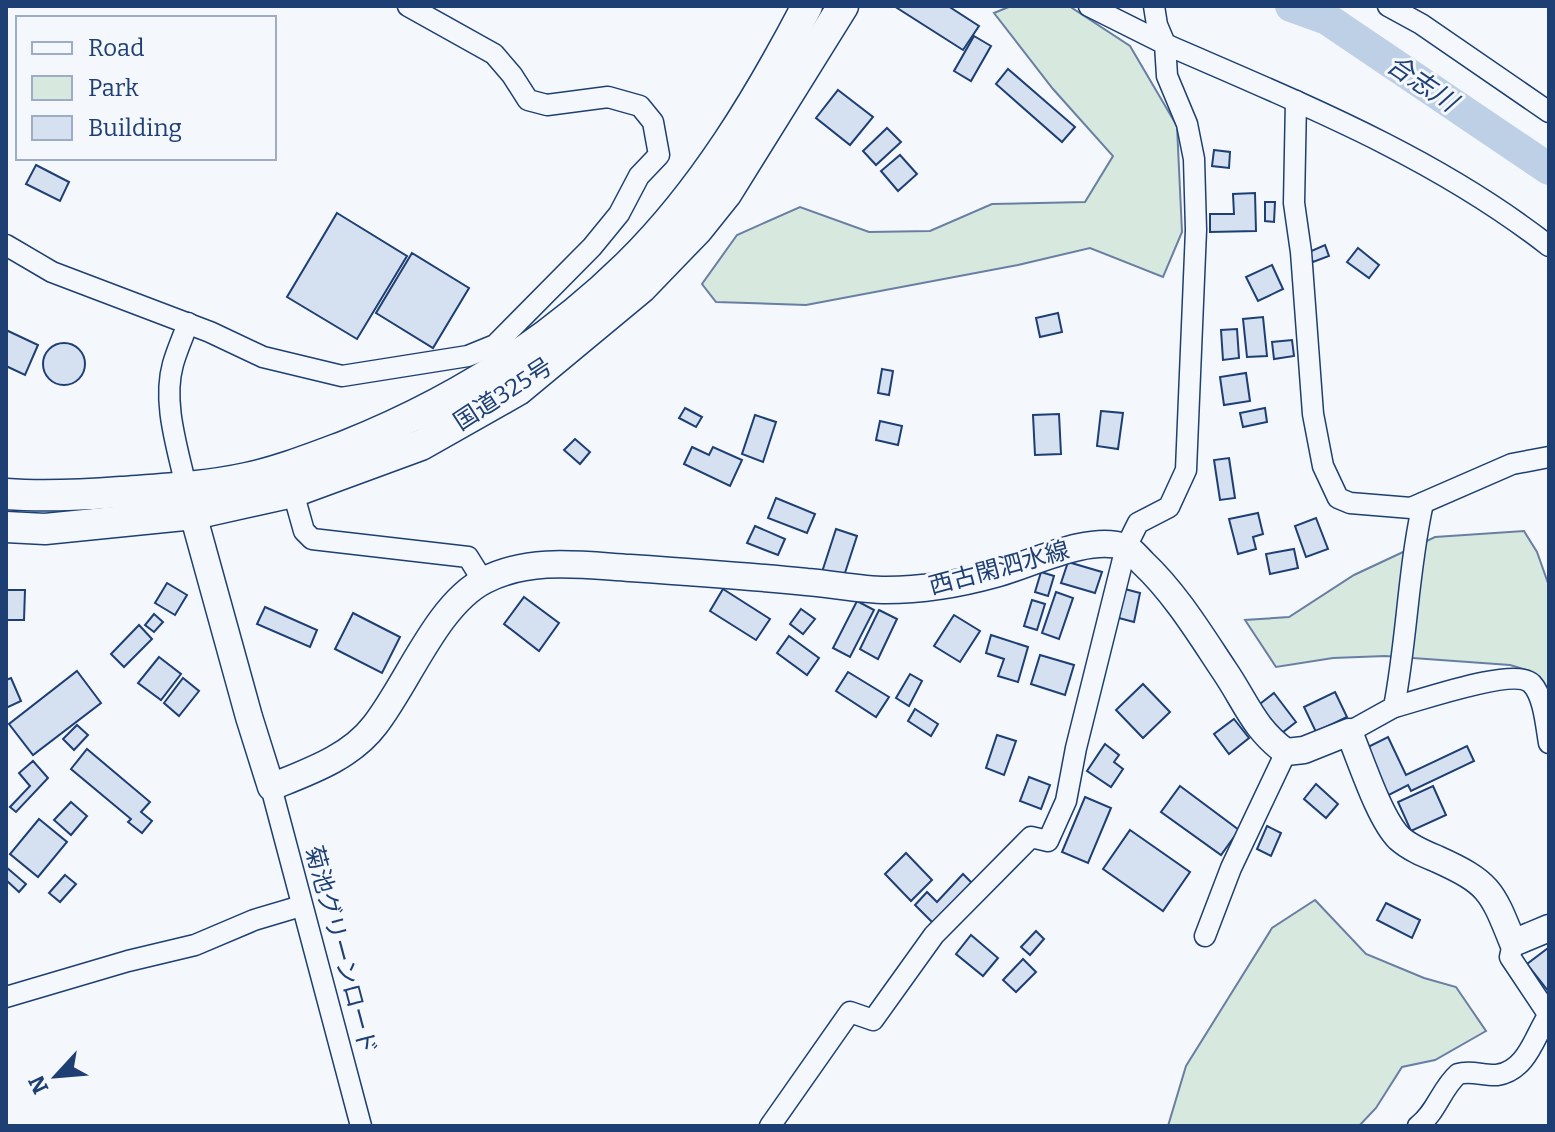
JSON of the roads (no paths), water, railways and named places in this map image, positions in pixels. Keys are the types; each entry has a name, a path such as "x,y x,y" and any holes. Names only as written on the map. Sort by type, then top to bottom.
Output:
{"highway":[{"name":"国道325号","path":"6,527 45,529 190,500 380,432 515,358 564,322 629,264 683,202 729,141 807,6"},
{"name":"国道325号","path":"6,494 190,500 293,492 421,445 477,414 518,390 641,288 698,229 726,194 843,6"}],"main road":[{"path":"190,500 271,787"},
{"name":"西古閑泗水線","path":"271,787 319,768 352,747 374,727 453,607 483,581 522,567 580,565 706,573 882,590 922,589 997,574 1072,547 1126,547"},
{"path":"1126,547 1155,574 1226,672 1267,738 1286,752 1304,750 1349,732 1390,827 1409,845 1470,874 1486,887 1498,906 1513,943 1549,928"}],"street":[{"path":"6,245 52,272 188,323 263,357 342,376 468,356 495,345 592,247 619,214 639,176 659,155 653,122 640,106 608,97 547,105 528,100 494,54 408,6"},
{"path":"1089,6 1159,25 1296,101 1426,164 1549,246"},
{"path":"1388,6 1421,24 1549,112"},
{"path":"770,1126 850,1012 873,1020 934,935 1031,837 1048,841 1066,801 1076,748 1126,547 1138,523 1169,507 1186,470 1196,230 1194,159 1187,124 1167,76 1159,25"},
{"path":"1296,101 1294,203 1301,252 1313,414 1323,466 1338,498 1350,503 1411,508 1512,464 1549,457"},
{"path":"188,323 172,365 170,386 173,426 190,500"},
{"path":"293,492 304,531 312,539 468,557 483,581"},
{"path":"1394,707 1416,532 1423,503"},
{"path":"1349,732 1394,707 1501,679 1524,678 1538,694 1549,743"},
{"path":"1205,936 1231,868 1286,752"},
{"name":"菊池グリーンロード","path":"271,787 361,1126"},
{"path":"6,997 195,945 254,920 301,906"},
{"path":"1418,1126 1428,1118 1458,1074 1496,1075 1516,1066 1523,1060 1549,1014 1510,957 1513,943"}],"waterway":[{"name":"合志川","path":"1291,6 1327,19 1549,169"}]}
